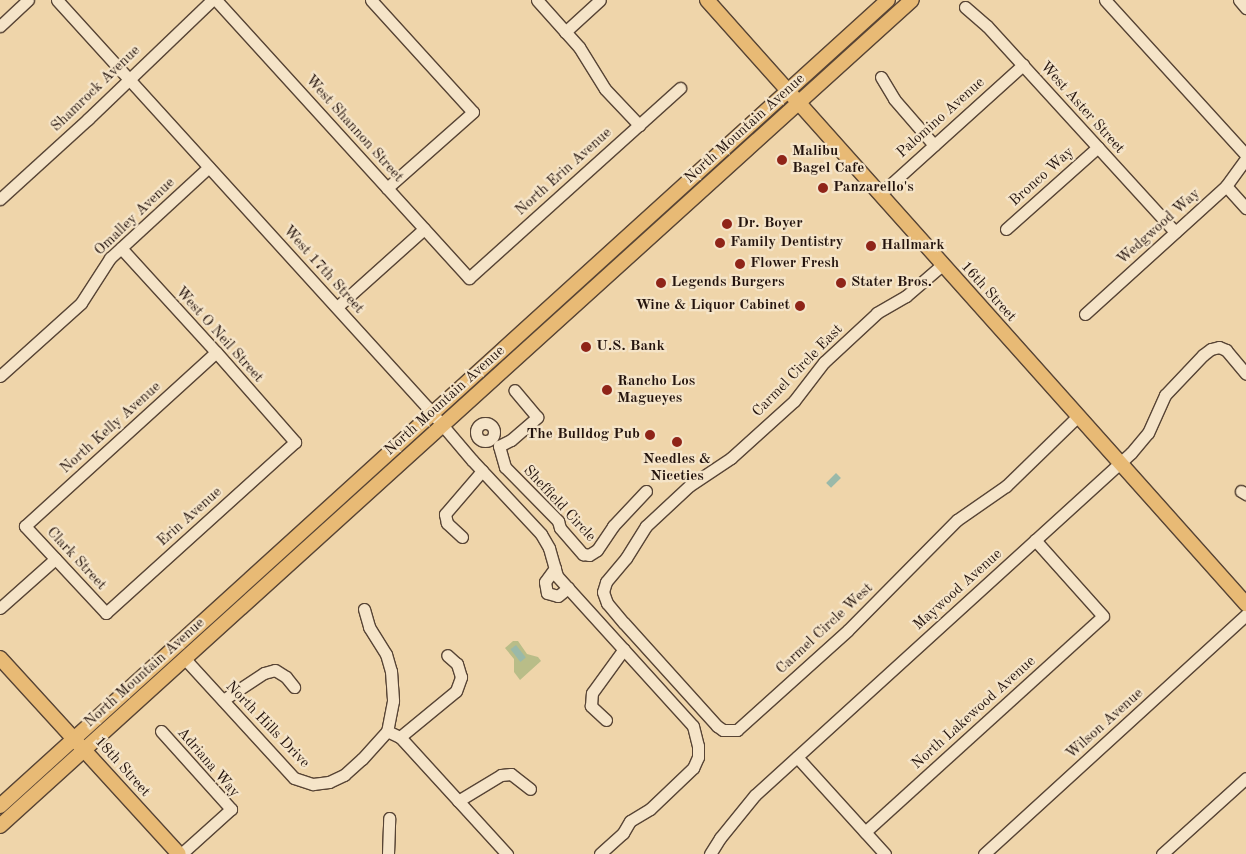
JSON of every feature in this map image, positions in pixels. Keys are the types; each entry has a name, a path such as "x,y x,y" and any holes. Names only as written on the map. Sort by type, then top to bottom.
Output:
{"main road":[{"name":"16th Street","path":"707,0 1246,604"},
{"name":"North Mountain Avenue","path":"0,806 602,262 888,0"},
{"name":"North Mountain Avenue","path":"0,826 912,0"},
{"path":"602,262 610,274"},
{"name":"18th Street","path":"0,658 180,854"}],"street":[{"path":"0,26 28,0"},
{"name":"West 17th Street","path":"58,0 337,307 442,424 461,448 541,534 549,548 557,576 624,649"},
{"name":"Shamrock Avenue","path":"0,199 88,119 212,0"},
{"name":"West Shannon Street","path":"216,0 469,278"},
{"path":"371,0 473,112 387,188"},
{"path":"537,0 589,60 606,89 639,125"},
{"path":"565,32 600,0"},
{"path":"1105,0 1246,156"},
{"path":"1239,0 1246,8"},
{"name":"West Aster Street","path":"964,7 987,26 1175,232"},
{"name":"Palomino Avenue","path":"880,194 1023,65"},
{"path":"881,77 894,99 934,145"},
{"name":"North Erin Avenue","path":"469,278 680,88"},
{"name":"Bronco Way","path":"1006,229 1098,147"},
{"name":"Wedgwood Way","path":"1085,314 1226,186 1246,156"},
{"name":"Omalley Avenue","path":"0,376 81,303 110,258 209,167"},
{"path":"1226,186 1246,208"},
{"path":"337,307 424,229"},
{"name":"West O Neil Street","path":"121,248 295,442"},
{"name":"Carmel Circle East","path":"603,592 606,582 626,558 646,526 657,514 689,486 731,458 794,401 824,362 877,313 906,296 942,265"},
{"name":"Maywood Avenue","path":"710,854 720,838 755,795 1120,463 1148,433 1165,396 1203,355 1211,349 1219,347 1226,350 1246,374"},
{"name":"North Kelly Avenue","path":"25,526 216,352"},
{"path":"461,448 477,436 482,441 512,440 537,417 514,390"},
{"name":"Carmel Circle West","path":"603,592 607,603 624,623 718,726 723,730 736,730 848,630 957,520 1006,486 1078,416"},
{"name":"Erin Avenue","path":"106,613 295,442"},
{"name":"Sheffield Circle","path":"495,442 505,467 552,514 560,528 583,554 589,555 597,550 621,518 646,491"},
{"path":"462,537 447,523 445,514 482,471"},
{"name":"Clark Street","path":"25,526 106,613"},
{"name":"North Lakewood Avenue","path":"865,832 1103,616 1035,540"},
{"path":"0,608 56,559"},
{"path":"555,568 544,582 547,593 558,596 568,588"},
{"path":"364,609 369,628 386,654 391,671 393,701 387,731 400,737 507,854"},
{"name":"Wilson Avenue","path":"984,854 1246,616"},
{"path":"600,854 623,833 630,821 650,810 687,775 698,757 698,746 693,726 624,649 592,693 591,706 606,720"},
{"path":"400,737 456,691 461,677 457,664 447,655"},
{"name":"North Hills Drive","path":"185,659 294,778 308,783 321,785 344,775 382,739 387,731"},
{"path":"223,700 264,673 275,670 286,677 294,687"},
{"name":"Adriana Way","path":"161,732 231,808 180,854"},
{"path":"797,757 885,854"},
{"path":"458,801 501,775 512,774 530,789"},
{"path":"1162,854 1246,778"},
{"path":"388,854 389,818"}],"green space":[{"path":"513,641 518,641 527,654 538,657 541,661 520,680 514,672 514,659 505,648"}],"shaded area":[{"path":"836,473 841,478 831,488 826,483"},
{"path":"516,645 526,658 520,662 510,649"}],"place":[{"name":"Malibu Bagel Cafe","path":"782,160"},
{"name":"Panzarello's","path":"823,188"},
{"name":"Dr. Boyer","path":"727,224"},
{"name":"Family Dentistry","path":"720,243"},
{"name":"Hallmark","path":"871,246"},
{"name":"Flower Fresh","path":"740,264"},
{"name":"Legends Burgers","path":"661,283"},
{"name":"Stater Bros.","path":"841,283"},
{"name":"Wine & Liquor Cabinet","path":"800,306"},
{"name":"U.S. Bank","path":"586,347"},
{"name":"Rancho Los Magueyes","path":"607,390"},
{"name":"The Bulldog Pub","path":"650,435"},
{"name":"Needles & Niceties","path":"677,442"}]}
